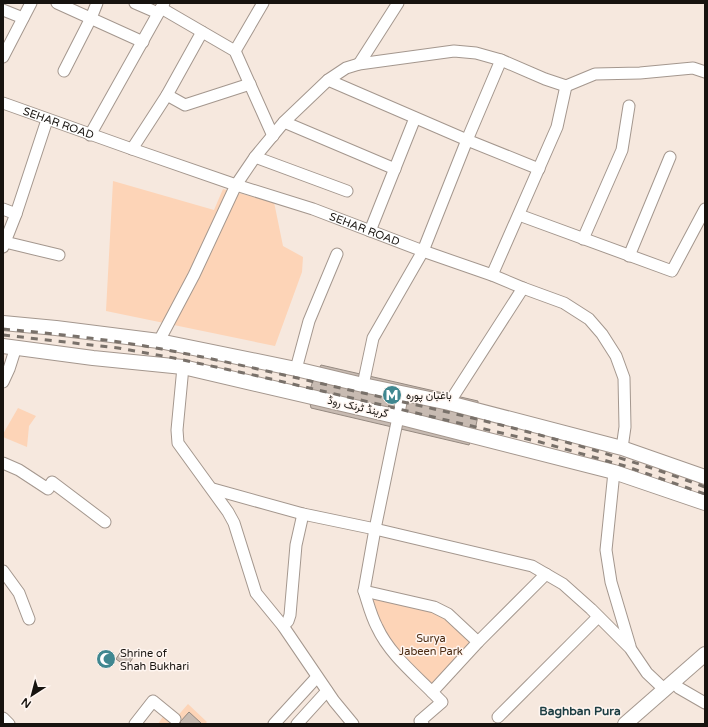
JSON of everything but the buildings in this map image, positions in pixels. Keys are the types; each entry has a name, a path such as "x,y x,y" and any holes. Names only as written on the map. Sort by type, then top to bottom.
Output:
{"main road":[{"name":"گرینڈ ٹرنک روڈ","path":"3,323 159,341 296,369 449,403 622,448 705,477"},
{"name":"گرینڈ ٹرنک روڈ","path":"9,347 93,358 183,367 398,417 614,472 705,503"},
{"path":"625,724 705,654"}],"street":[{"path":"3,57 31,3"},
{"path":"57,3 143,42"},
{"path":"64,71 98,3"},
{"path":"135,3 161,8 234,51 272,136"},
{"path":"234,51 263,3"},
{"path":"359,64 398,3"},
{"path":"90,135 161,8"},
{"path":"3,10 23,18"},
{"path":"132,149 167,95 202,32"},
{"path":"159,341 194,275 236,184 255,156 284,122 328,80 346,68 359,64 454,51 476,53 501,60 545,79 566,86 595,74 640,73 693,68 705,72"},
{"path":"363,385 373,338 423,251 467,140 501,60"},
{"path":"328,80 467,140 539,169"},
{"path":"167,95 186,105 250,84"},
{"path":"492,274 557,127 566,86"},
{"name":"SEHAR ROAD","path":"3,103 90,135 313,209 423,251 492,274 564,304 589,319 602,334 616,356 624,378 625,428 622,448"},
{"path":"583,239 622,150 629,106"},
{"path":"370,230 415,118"},
{"path":"47,120 16,214 4,244 59,255"},
{"path":"284,122 395,169"},
{"path":"255,156 347,191"},
{"path":"629,256 670,157"},
{"path":"3,209 16,214"},
{"path":"519,215 672,271 705,209"},
{"path":"296,369 309,321 337,254"},
{"path":"449,403 523,288"},
{"path":"3,382 9,369 9,347"},
{"path":"183,367 177,430 178,443 213,489 234,523 256,593 283,626 327,691 353,724"},
{"path":"404,393 375,529 364,592 377,627 385,641 399,660 442,702 420,720 423,724"},
{"path":"3,463 19,470 48,489 52,482 105,522"},
{"path":"614,472 606,550 611,582 630,648"},
{"path":"213,489 303,514 375,529 532,566 563,584 630,648 647,672 670,686 679,688 705,703"},
{"path":"283,626 288,621 290,615 296,545 303,514"},
{"path":"3,571 19,593 29,619"},
{"path":"432,692 478,642 546,574"},
{"path":"364,592 434,608 448,614 478,642"},
{"path":"498,717 598,617"},
{"path":"274,724 317,676"},
{"path":"297,724 327,691"},
{"path":"135,724 153,701 175,719"},
{"path":"3,718 9,724"}],"green space":[{"path":"113,181 214,210 223,189 274,202 283,246 303,257 302,272 275,346 106,311"},
{"path":"18,408 36,416 29,426 27,447 3,437 3,434"},
{"name":"Surya Jabeen Park","path":"364,592 434,607 478,642 432,692 399,660"},
{"path":"188,704 207,722 205,724 158,724 166,712 175,719"}],"railway":[{"path":"3,329 66,335 151,347 259,369 482,420 617,457 705,487"},
{"path":"3,335 118,348 258,376 540,442 625,466 705,494"}],"place":[{"name":"باغبان پورہ","path":"392,395"},
{"name":"Shrine of Shah Bukhari","path":"106,659"}],"district":[{"name":"Baghban Pura","path":"580,711"}]}
